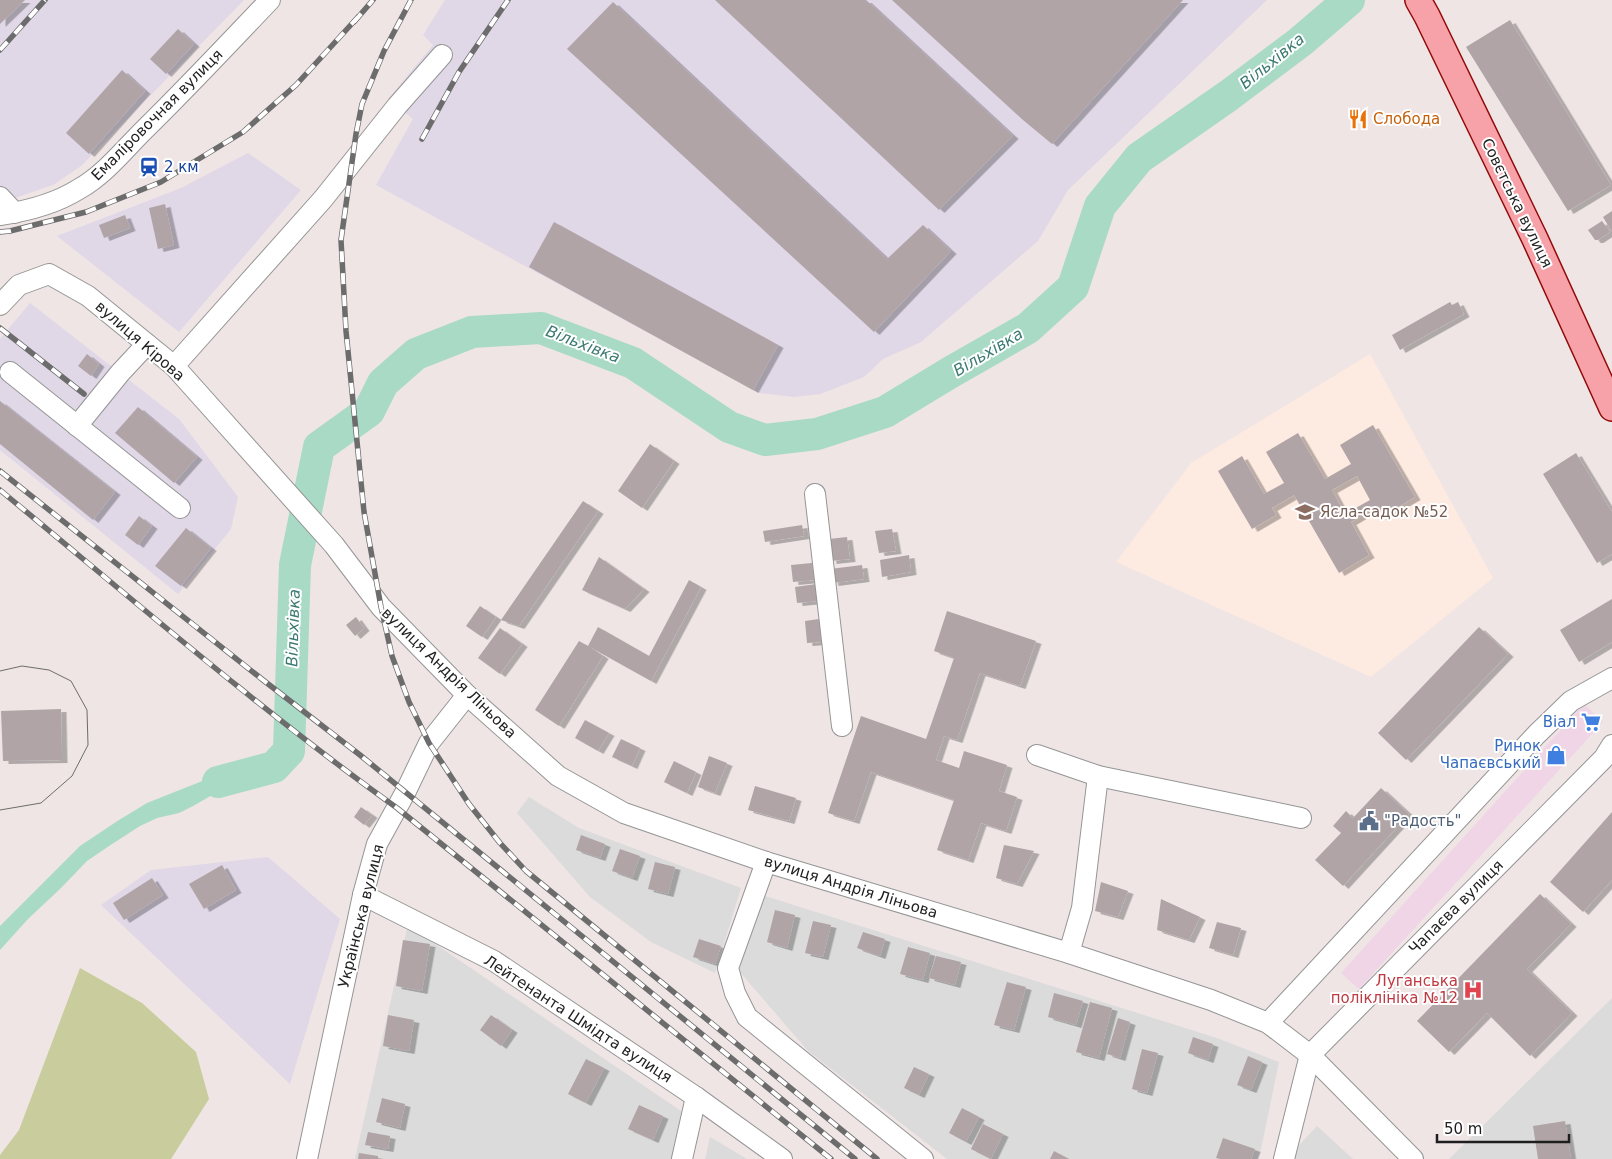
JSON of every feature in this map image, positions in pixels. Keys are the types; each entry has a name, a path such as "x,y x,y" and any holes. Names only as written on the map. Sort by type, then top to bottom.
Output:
{"main road":[{"name":"Совєтська вулиця","path":"1422,8 1535,238 1612,408"}],"street":[{"name":"Емаліровочная вулиця","path":"7,214 53,203 96,178 185,90 270,0"},
{"path":"174,366 323,199 397,106 442,54"},
{"path":"0,197 7,214"},
{"name":"вулиця Кірова","path":"0,305 19,285 49,274 88,296 174,366 334,545"},
{"path":"77,426 120,373 147,344"},
{"path":"10,372 180,508"},
{"path":"815,494 842,726"},
{"name":"вулиця Андрія Ліньова","path":"334,545 381,607 467,695 558,776 624,813 766,862 1069,952 1211,1000 1268,1023 1310,1055 1413,1159"},
{"path":"1268,1023 1536,735 1571,702 1612,678"},
{"name":"Українська вулиця","path":"307,1159 363,895 377,844 430,743 467,695"},
{"path":"1037,755 1098,776 1301,818"},
{"name":"Чапаєва вулиця","path":"1310,1055 1610,756"},
{"path":"1069,952 1082,908 1098,776"},
{"path":"766,862 728,968 736,993 747,1017 923,1159"},
{"name":"Лейтенанта Шмідта вулиця","path":"363,895 494,961 696,1097 782,1159"},
{"path":"1284,1159 1310,1055"},
{"path":"682,1159 696,1097"}],"shaded area":[{"path":"0,0 244,0 81,166 53,185 0,201"},
{"path":"445,0 1267,0 1068,190 1038,241 921,342 883,359 864,377 820,394 794,397 759,393 376,185 413,119 388,99 433,45 423,35"},
{"path":"248,153 301,190 179,332 57,236 181,188"},
{"path":"30,303 179,419 238,497 231,529 178,594 0,450 0,339"},
{"name":"Ясла-садок №52","path":"1370,354 1493,578 1371,677 1116,562 1191,463"},
{"path":"1584,704 1603,722 1359,989 1341,973"},
{"path":"261,760 262,776 235,782 179,813 157,818 140,826 87,861 28,919 0,950 0,926 80,846 147,803 245,764"},
{"path":"529,797 579,828 741,888 715,973 651,942 590,897 517,813"},
{"path":"268,857 340,919 290,1084 101,905 151,870"},
{"path":"762,895 1217,1038 1279,1062 1259,1159 947,1159 808,1051 739,971"},
{"path":"407,929 422,935 684,1113 672,1159 355,1159"},
{"path":"80,968 142,1003 196,1052 209,1099 171,1159 0,1159 0,1155 19,1130"},
{"path":"1612,998 1612,1159 1449,1159"},
{"path":"1317,1126 1353,1159 1291,1159 1292,1153"},
{"path":"710,1137 747,1159 705,1159"}],"building":[{"path":"0,0 25,0 0,24"},
{"path":"715,0 866,0 1013,136 939,210"},
{"path":"892,0 1183,0 1052,144 1023,120"},
{"path":"613,2 887,259 923,225 951,251 874,332 567,49"},
{"path":"1510,20 1611,185 1568,211 1466,47"},
{"path":"178,29 194,44 166,74 150,59"},
{"path":"122,70 145,91 89,154 66,133"},
{"path":"165,204 174,245 158,249 149,208"},
{"path":"1612,211 1612,232 1603,217"},
{"path":"125,215 130,228 104,238 99,225"},
{"path":"1602,221 1610,232 1595,240 1588,230"},
{"path":"554,222 778,345 753,390 529,267"},
{"path":"1450,302 1452,305 1458,302 1464,314 1400,350 1392,335"},
{"path":"87,354 99,364 91,376 78,366"},
{"path":"0,401 115,492 93,520 0,444"},
{"path":"138,407 197,457 174,483 115,433"},
{"path":"1373,425 1415,497 1381,517 1376,507 1351,522 1369,555 1339,573 1294,495 1272,508 1276,515 1252,529 1218,471 1242,456 1264,494 1284,483 1266,452 1298,433 1325,479 1351,464 1340,445","holes":["1357,476 1370,500 1345,514 1332,490"]},
{"path":"650,444 674,461 642,508 618,491"},
{"path":"1576,453 1612,512 1612,554 1597,563 1543,474"},
{"path":"583,501 598,511 519,626 501,620"},
{"path":"139,516 152,526 138,545 125,535"},
{"path":"802,525 804,536 765,542 763,531"},
{"path":"186,528 211,548 181,586 155,566"},
{"path":"892,529 896,551 879,553 875,531"},
{"path":"847,537 850,559 831,561 829,539"},
{"path":"909,555 911,572 882,577 880,560"},
{"path":"599,557 644,589 625,609 582,590"},
{"path":"812,563 814,580 793,582 791,565"},
{"path":"862,565 864,579 833,583 830,569"},
{"path":"689,580 701,587 651,681 590,647 603,656 559,726 535,710 579,641 588,646 598,627 649,656"},
{"path":"816,584 818,601 797,603 795,587"},
{"path":"1612,599 1612,642 1579,662 1560,630"},
{"path":"480,606 496,617 482,637 466,626"},
{"path":"947,611 1036,641 1020,686 980,673 957,740 944,736 936,760 959,768 964,751 1007,765 999,791 1017,797 1006,831 981,823 968,860 937,850 954,800 871,772 854,821 828,813 861,716 926,739 954,658 934,651"},
{"path":"356,617 364,628 355,636 346,625"},
{"path":"819,619 821,642 807,643 805,621"},
{"path":"1479,627 1508,654 1406,760 1378,733"},
{"path":"500,628 522,644 500,674 478,658"},
{"path":"61,709 62,760 3,761 1,711"},
{"path":"585,720 609,733 598,751 575,738"},
{"path":"621,739 640,748 632,766 612,757"},
{"path":"709,756 727,763 715,793 698,787"},
{"path":"674,761 696,772 687,793 664,782"},
{"path":"755,786 796,798 789,821 748,810"},
{"path":"1381,788 1409,814 1343,886 1315,860 1341,833 1333,826 1346,811 1353,818"},
{"path":"361,807 372,815 364,825 354,817"},
{"path":"1612,812 1612,880 1583,912 1550,882"},
{"path":"581,835 605,844 600,858 576,850"},
{"path":"1004,845 1034,851 1017,884 996,878"},
{"path":"620,849 640,856 632,878 612,871"},
{"path":"655,862 675,867 668,894 648,889"},
{"path":"222,865 236,890 204,909 189,884"},
{"path":"152,878 163,895 124,920 113,903"},
{"path":"1101,882 1128,891 1118,917 1095,911"},
{"path":"1540,894 1571,924 1527,969 1572,1013 1530,1056 1487,1013 1449,1052 1417,1021"},
{"path":"1161,899 1200,917 1189,940 1157,930"},
{"path":"775,910 795,915 787,948 767,942"},
{"path":"813,921 831,925 823,957 805,953"},
{"path":"1217,922 1241,928 1233,955 1209,948"},
{"path":"863,932 885,939 880,956 857,948"},
{"path":"699,939 721,946 715,964 693,957"},
{"path":"403,940 430,944 422,991 396,986"},
{"path":"908,947 930,953 923,980 900,974"},
{"path":"936,956 961,962 955,985 929,978"},
{"path":"1007,982 1026,987 1014,1030 994,1025"},
{"path":"1054,993 1083,1001 1076,1025 1048,1017"},
{"path":"1090,1002 1112,1008 1099,1058 1076,1052"},
{"path":"388,1015 414,1020 409,1051 383,1046"},
{"path":"491,1015 512,1030 501,1046 480,1030"},
{"path":"1118,1018 1130,1022 1120,1058 1107,1054"},
{"path":"1193,1037 1213,1044 1208,1060 1188,1053"},
{"path":"1142,1049 1158,1053 1147,1093 1132,1089"},
{"path":"1248,1056 1262,1062 1251,1090 1237,1085"},
{"path":"586,1059 604,1068 586,1103 568,1094"},
{"path":"914,1067 929,1074 919,1095 904,1088"},
{"path":"382,1098 405,1104 400,1128 376,1122"},
{"path":"639,1105 663,1116 653,1140 628,1129"},
{"path":"962,1108 979,1117 966,1142 949,1133"},
{"path":"1565,1121 1571,1159 1538,1159 1533,1126"},
{"path":"983,1124 1003,1134 991,1159 971,1149"},
{"path":"368,1132 390,1136 388,1149 365,1145"},
{"path":"1223,1138 1255,1149 1251,1159 1216,1158"},
{"path":"1054,1151 1069,1159 1050,1159"},
{"path":"359,1153 378,1156 378,1159 358,1159"}],"waterway":[{"name":"Вільхівка","path":"218,782 274,767 289,751 295,565 319,447 369,411 383,383 416,354 472,332 541,328 633,363 729,427 765,440 817,434 885,412 1028,328 1073,287 1100,206 1139,158 1228,96 1300,42 1349,0"}],"tram line":[{"path":"0,671 22,666 49,670 71,681 87,710 88,745 72,776 41,803 0,810"}],"railway":[{"path":"0,50 45,0"},
{"path":"354,22 373,0"},
{"path":"411,0 384,51 362,104 341,240 346,331 364,512 392,656 409,702 429,743 469,804 500,843 526,871 877,1159"},
{"path":"422,139 459,72 508,0"},
{"path":"0,232 86,212 161,182 243,132 296,85 358,17"},
{"path":"0,328 84,394"},
{"path":"0,471 360,755 855,1159"},
{"path":"0,490 245,692 397,808 831,1159"}],"place":[{"name":"Слобода","path":"1358,119"},
{"name":"2 км","path":"149,167"},
{"name":"Ясла-садок №52","path":"1305,512"},
{"name":"Віал","path":"1591,722"},
{"name":"Ринок Чапаєвський","path":"1556,755"},
{"name":"\"Радость\"","path":"1369,821"},
{"name":"Луганська поліклініка №12","path":"1473,990"}]}
